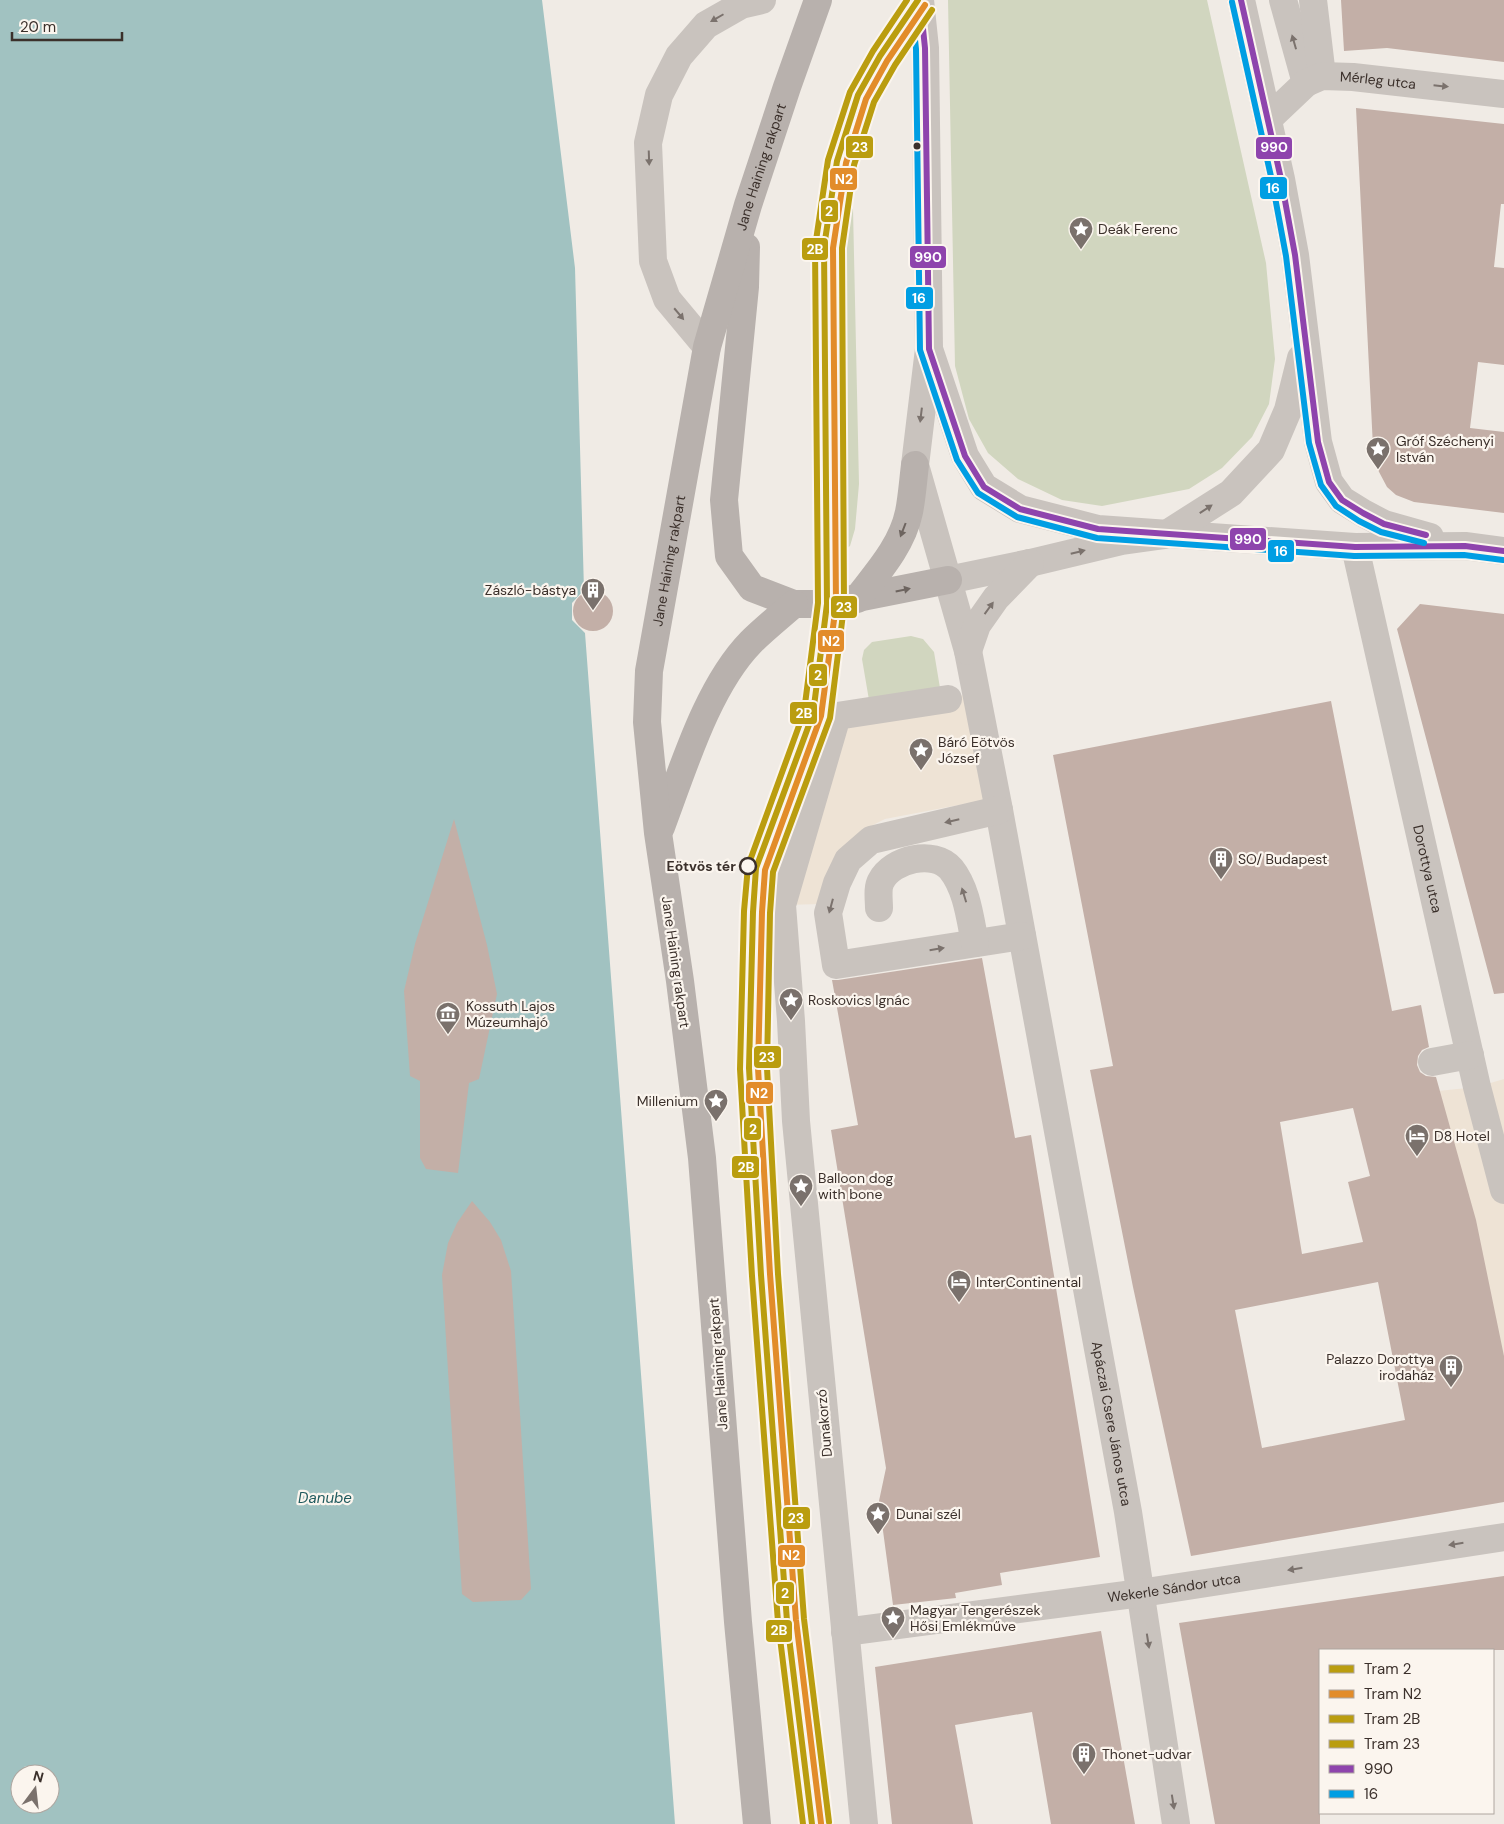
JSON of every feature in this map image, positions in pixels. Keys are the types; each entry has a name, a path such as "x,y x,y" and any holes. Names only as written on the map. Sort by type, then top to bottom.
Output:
{"main road":[{"name":"Jane Haining rakpart","path":"757,1824 738,1622 702,1158 680,981 658,833 647,722 649,671 706,346 748,204 818,0"},
{"path":"748,204 745,287 724,500 729,556 752,588 794,604 827,604 948,580"},
{"path":"857,599 892,554 898,542 909,514 915,466"},
{"path":"658,833 706,711 726,675 750,643 794,604"}],"street":[{"path":"706,346 667,299 652,261 648,143 659,95 679,56 706,25 741,4 762,0"},
{"path":"920,0 925,48 929,349 915,466 968,651 999,810 1022,936 836,965 828,913 837,884 848,860 871,840 999,810"},
{"path":"925,48 929,0"},
{"path":"1241,0 1268,119 1295,255 1318,442 1329,482 1342,500 1384,524 1465,546 1504,551"},
{"path":"1283,0 1314,80"},
{"path":"1268,119 1314,80 1314,0"},
{"name":"Mérleg utca","path":"1314,80 1353,76 1504,94"},
{"path":"948,580 1122,541 1164,535 1230,493 1272,450 1288,410 1305,342"},
{"path":"929,349 965,456 984,486 1020,510 1098,530 1355,548 1465,546"},
{"name":"Dorottya utca","path":"1355,548 1477,1087 1504,1190"},
{"path":"968,651 977,625 996,598 1030,563"},
{"name":"Dunakorzó","path":"864,1824 796,1121 791,1020 782,905 837,716 948,699"},
{"path":"879,908 880,881 894,867 914,858 933,858 950,868 960,884 975,942"},
{"name":"Apáczai Csere János utca","path":"1022,936 1128,1512 1176,1824"},
{"path":"1432,1062 1470,1055"},
{"name":"Wekerle Sándor utca","path":"844,1632 1141,1593 1504,1537"}],"green space":[{"path":"948,0 1207,0 1266,263 1275,359 1269,404 1252,437 1222,468 1189,489 1102,506 1062,500 1018,479 988,453 969,419 955,366"},
{"path":"840,208 853,209 859,484 855,529 850,546 834,557 836,253"},
{"path":"911,636 923,639 934,652 940,688 869,700 862,659 864,650 872,642"}],"shaded area":[{"path":"964,695 985,800 885,819 865,829 824,904 782,905 837,716"},
{"path":"1504,1079 1504,1356 1438,1091 1477,1087"}],"water":[{"name":"Danube","path":"0,0 542,0 575,268 584,590 572,603 572,620 585,633 675,1824 0,1824"}],"building":[{"path":"1341,0 1504,0 1504,62 1387,48 1344,51"},
{"path":"1356,108 1504,124 1504,204 1501,204 1494,267 1504,268 1504,365 1478,362 1470,428 1504,432 1504,513 1414,502 1396,495 1387,487 1378,470 1373,447"},
{"name":"Zászló-bástya","path":"593,591 607,597 613,611 607,625 593,631 579,625 573,611 579,597"},
{"path":"1420,604 1504,614 1504,993 1494,994 1397,629"},
{"path":"1331,701 1392,1011 1421,1005 1429,1047 1422,1050 1418,1056 1417,1065 1420,1072 1426,1076 1436,1077 1476,1220 1504,1356 1504,1502 1191,1556 1133,1287 1090,1070 1113,1066 1053,755","holes":["1353,1108 1370,1176 1348,1182 1363,1242 1302,1254 1280,1122","1378,1282 1405,1420 1262,1448 1235,1310"]},
{"name":"Kossuth Lajos Múzeumhajó","path":"454,819 487,945 497,994 479,1079 469,1083 458,1173 426,1169 420,1158 420,1081 410,1076 404,991 415,944"},
{"name":"InterContinental","path":"982,958 1015,1138 1031,1135 1100,1557 1000,1573 1002,1585 955,1593 956,1598 893,1605 879,1501 886,1468 831,1130 858,1125 832,980"},
{"path":"472,1201 490,1222 501,1240 511,1271 531,1589 521,1600 473,1602 462,1594 442,1275 448,1243 457,1223"},
{"path":"1504,1576 1504,1650 1319,1649 1320,1824 1215,1824 1179,1623"},
{"name":"Thonet-udvar","path":"1101,1631 1135,1824 1051,1824 1032,1712 955,1725 973,1824 892,1824 875,1667"}],"tram line":[{"name":"2B","path":"803,1824 778,1622 752,1276 740,1069 744,911 748,866 804,712 818,603 815,247 828,160 850,92 873,51 907,0"},
{"name":"2","path":"812,1824 787,1621 761,1275 749,1068 753,912 756,868 813,714 827,604 824,247 837,161 858,95 880,56 918,0"},
{"name":"N2","path":"821,1823 796,1620 770,1274 758,1068 762,912 765,870 821,716 836,605 833,248 846,163 866,99 887,61 925,5"},
{"name":"23","path":"829,1822 804,1619 778,1274 767,1068 770,913 773,872 830,718 844,606 842,248 854,165 874,102 895,65 932,10"}],"transit line":[{"name":"990","path":"920,0 925,48 929,349 965,456 984,487 1020,509 1098,529 1355,547 1465,546 1504,551"},
{"name":"990","path":"1241,0 1281,179 1295,255 1318,442 1329,482 1342,500 1363,513 1384,524 1426,535"},
{"name":"16","path":"911,1 916,49 920,350 957,460 978,493 1017,517 1097,538 1354,556 1464,555 1503,560"},
{"name":"16","path":"1232,2 1272,181 1286,256 1309,443 1321,485 1336,506 1359,521 1381,532 1424,543"}],"place":[{"name":"Deák Ferenc","path":"1081,250"},
{"name":"Gróf Széchenyi István","path":"1378,470"},
{"name":"Zászló-bástya","path":"593,611"},
{"name":"Báró Eötvös József","path":"921,771"},
{"name":"Eötvös tér","path":"748,866"},
{"name":"SO/ Budapest","path":"1221,880"},
{"name":"Roskovics Ignác","path":"791,1021"},
{"name":"Kossuth Lajos Múzeumhajó","path":"448,1035"},
{"name":"Millenium","path":"716,1122"},
{"name":"D8 Hotel","path":"1417,1157"},
{"name":"Balloon dog with bone","path":"801,1207"},
{"name":"InterContinental","path":"959,1303"},
{"name":"Palazzo Dorottya irodaház","path":"1451,1388"},
{"name":"Dunai szél","path":"878,1535"},
{"name":"Magyar Tengerészek Hősi Emlékműve","path":"893,1639"},
{"name":"Thonet-udvar","path":"1084,1775"}]}
